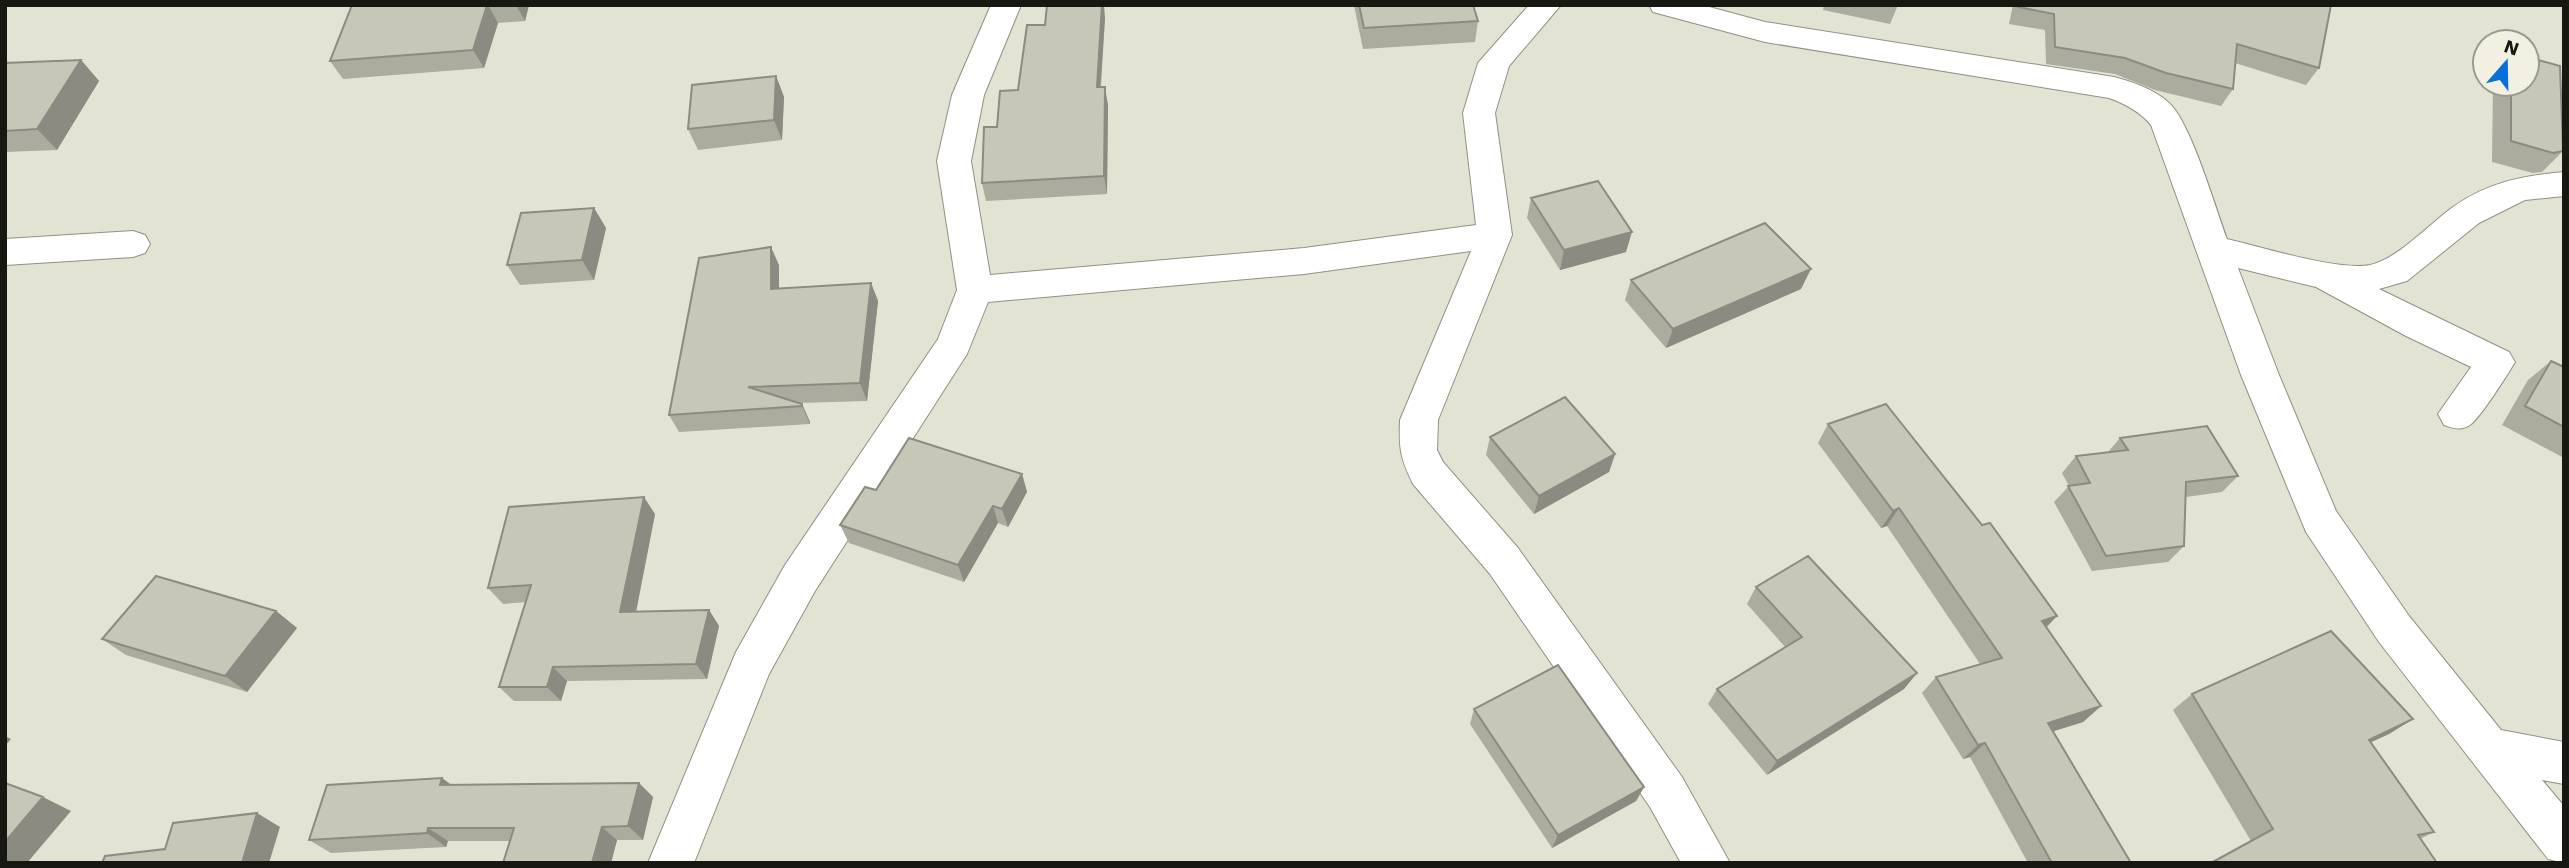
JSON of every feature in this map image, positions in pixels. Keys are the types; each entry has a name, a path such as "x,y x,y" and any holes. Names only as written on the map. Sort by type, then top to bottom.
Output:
{"street":[{"path":"671,863 751,666 800,578 954,344 975,290 954,161 968,95 1006,5"},
{"path":"1546,5 1494,63 1479,113 1495,235 1419,420 1418,450 1427,472 1504,561 1659,781 1707,863"},
{"path":"1664,5 1765,32 2114,88 2138,97 2159,110 2167,124 2215,249 2260,375 2320,520 2394,629 2564,843"},
{"path":"2215,249 2322,275 2366,279 2394,272 2467,214 2519,188 2564,184"},
{"path":"975,290 1304,261 1495,235"},
{"path":"5,252 133,244"},
{"path":"2322,275 2419,326 2496,362 2457,414"},
{"path":"2488,748 2564,763"}],"building":[{"path":"352,5 487,5 473,50 330,61"},
{"path":"1047,5 1102,5 1097,87 1105,87 1104,176 982,183 984,127 997,127 1000,91 1018,90 1027,25 1045,25"},
{"path":"1359,5 1473,5 1478,21 1364,28"},
{"path":"2018,5 2331,5 2319,68 2237,44 2233,89 2166,73 2125,58 2055,47 2054,14"},
{"path":"81,60 37,129 5,131 5,63"},
{"path":"2541,61 2560,66 2563,151 2553,153 2511,141 2511,98 2541,98"},
{"path":"776,76 774,120 688,129 692,85"},
{"path":"1598,181 1632,232 1564,250 1531,198"},
{"path":"594,208 582,260 507,265 521,213"},
{"path":"1765,223 1811,269 1673,329 1631,280"},
{"path":"771,247 771,289 871,283 860,383 748,387 802,406 669,415 699,258"},
{"path":"2551,361 2564,367 2564,427 2525,406"},
{"path":"1565,397 1615,454 1539,496 1490,437"},
{"path":"1886,404 1982,525 1990,523 2057,616 2042,621 2101,706 2048,723 2131,863 2052,863 1985,743 1978,745 1936,677 2002,658 1899,508 1893,511 1828,424"},
{"path":"2207,426 2238,476 2186,482 2184,546 2106,556 2068,486 2090,483 2076,456 2128,450 2120,438"},
{"path":"909,438 1022,474 1002,509 993,506 958,565 840,525 865,487 876,490"},
{"path":"644,497 620,612 709,610 696,664 553,667 547,687 499,687 531,585 488,588 509,507"},
{"path":"1808,556 1917,673 1777,761 1717,689 1802,637 1756,587"},
{"path":"156,576 276,611 225,676 102,639"},
{"path":"2331,631 2413,719 2369,740 2434,832 2418,835 2437,863 2211,863 2273,829 2192,694"},
{"path":"1558,665 1644,787 1558,835 1474,709"},
{"path":"442,778 440,785 639,783 628,826 602,827 592,863 503,863 514,828 428,828 427,833 309,840 327,785"},
{"path":"5,783 43,797 5,842"},
{"path":"257,813 242,863 102,863 105,856 165,849 173,823"}]}
